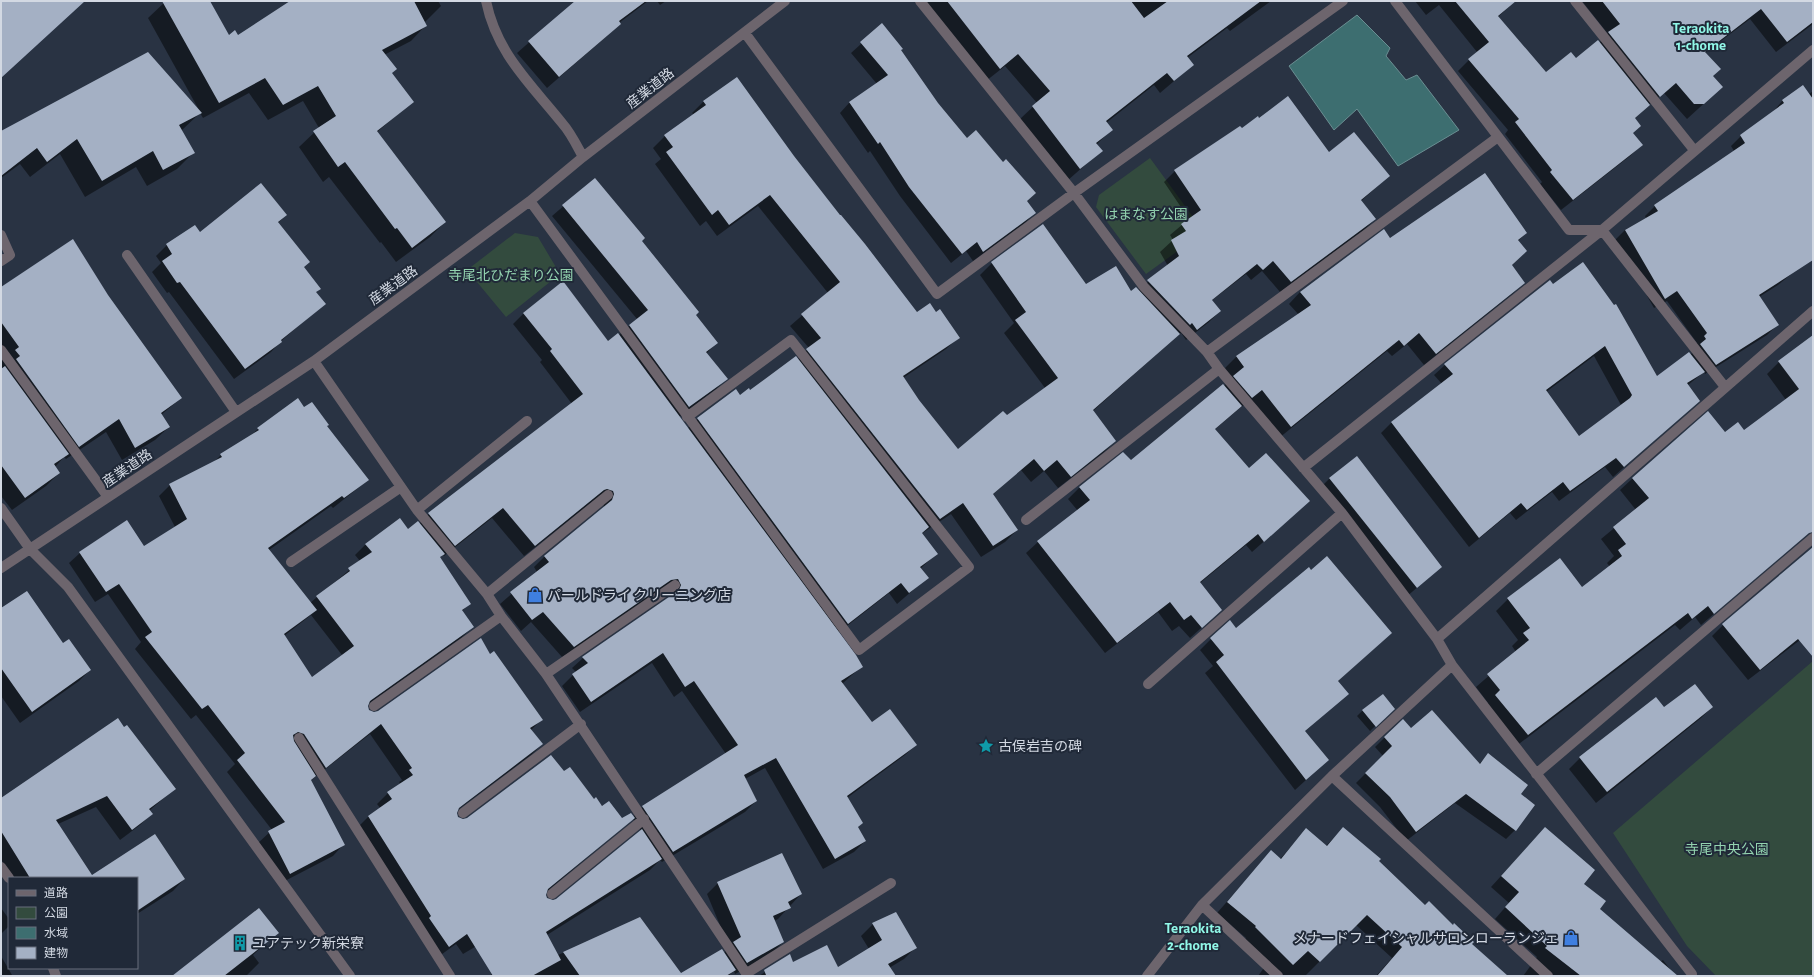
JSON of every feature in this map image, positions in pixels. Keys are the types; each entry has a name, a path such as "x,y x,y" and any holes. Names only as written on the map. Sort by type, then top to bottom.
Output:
{"street":[{"path":"486,1 489,14 502,48 539,98 563,124 583,157"},
{"name":"産業道路","path":"1,568 314,361 530,201 583,157 785,1"},
{"path":"920,1 1074,193 1144,287 1207,352 1219,369 1342,513 1436,639 1452,665 1692,974"},
{"path":"745,33 937,294 1074,193 1343,1"},
{"path":"1395,1 1569,230 1602,230"},
{"path":"1575,1 1694,150"},
{"path":"1303,468 1602,230 1813,50"},
{"path":"1207,352 1498,137"},
{"path":"530,201 687,417 859,650 969,567 791,340 687,417"},
{"path":"1602,230 1726,387"},
{"path":"1,235 10,255 1,261"},
{"path":"127,255 236,412"},
{"path":"1436,639 1813,311"},
{"path":"1,350 108,497"},
{"path":"314,361 417,510 487,594 501,616 546,674 581,724 747,974 891,883"},
{"path":"1026,520 1219,369"},
{"path":"417,510 527,421"},
{"path":"291,562 401,487"},
{"path":"487,594 608,495"},
{"path":"1,508 30,549 68,586 350,976"},
{"path":"1148,684 1342,513"},
{"path":"1536,774 1813,538"},
{"path":"546,674 675,585"},
{"path":"374,706 501,616"},
{"path":"1147,976 1202,905 1332,776 1452,665"},
{"path":"463,813 581,724"},
{"path":"300,738 450,976"},
{"path":"1332,776 1548,976"},
{"path":"552,894 644,819"},
{"path":"1,867 8,877"},
{"path":"1202,905 1278,976"}],"green space":[{"name":"はまなす公園","path":"1150,158 1204,232 1146,274 1096,207 1099,195"},
{"name":"寺尾北ひだまり公園","path":"515,233 538,237 560,274 506,317 467,270"},
{"name":"寺尾中央公園","path":"1813,661 1813,976 1716,976 1687,946 1613,833"}],"water":[{"path":"1357,15 1390,48 1386,56 1406,80 1417,75 1459,130 1398,166 1357,109 1334,130 1289,66"}],"building":[{"path":"1,1 85,1 1,78"},
{"path":"162,1 210,1 229,35 235,30 238,35 290,1 414,1 427,26 382,50 397,69 392,73 414,102 377,131 446,222 412,248 397,228 395,229 345,162 338,167 313,131 336,116 318,86 283,105 265,78 219,103"},
{"path":"575,1 646,1 619,21 621,24 559,77 528,41"},
{"path":"947,1 1131,1 1144,18 1168,1 1261,1 1187,56 1194,65 1174,81 1167,73 1106,121 1113,130 1096,143 1103,151 1080,169 1032,106 1050,91 1018,54 1000,69"},
{"path":"1455,1 1516,1 1498,16 1546,72 1571,52 1576,58 1598,40 1650,105 1635,118 1641,126 1633,133 1643,145 1573,200 1550,172 1552,170 1515,122 1519,119 1468,59 1489,42"},
{"path":"1602,1 1813,1 1813,22 1787,42 1761,9 1705,52 1721,69 1713,76 1723,87 1704,104 1694,104 1676,83 1660,97 1608,32 1620,24"},
{"path":"882,23 903,49 901,50 938,103 967,138 976,130 1003,162 1006,159 1036,193 1027,201 1036,213 983,252 977,242 962,254 909,187 880,142 878,144 849,102 888,75 860,42"},
{"path":"148,52 202,113 179,125 195,153 163,170 153,151 102,181 77,139 47,162 37,148 1,176 1,131"},
{"path":"737,77 794,156 840,215 865,244 917,312 930,303 936,312 940,309 960,338 903,376 919,400 958,449 1003,411 1007,415 1058,378 1015,320 1026,312 991,262 1043,224 1086,284 1116,266 1131,291 1136,287 1180,334 1093,410 1116,441 1071,477 1057,460 1044,471 1034,459 993,494 1018,530 993,546 963,503 940,519 806,349 821,338 801,314 840,282 770,195 729,225 718,210 712,215 666,152 673,147 664,135 706,105 703,101"},
{"path":"1803,85 1813,99 1813,260 1759,295 1779,325 1716,365 1700,344 1706,339 1704,336 1707,333 1677,291 1665,299 1625,230 1658,211 1654,205 1745,143 1740,135 1784,103 1782,100"},
{"path":"1288,96 1329,152 1354,132 1390,176 1361,200 1376,219 1291,282 1273,261 1263,270 1257,264 1212,300 1221,311 1197,330 1192,323 1190,325 1147,280 1179,256 1171,240 1186,231 1181,224 1201,210 1174,170 1240,126 1242,128 1258,116 1259,118"},
{"path":"1485,173 1527,233 1518,240 1527,251 1512,265 1525,283 1436,354 1419,333 1404,346 1399,340 1291,427 1262,390 1252,398 1233,376 1244,367 1236,356 1311,305 1300,292 1384,229 1390,238"},
{"path":"595,178 645,238 642,241 699,312 696,315 718,343 706,352 728,379 689,407 629,325 648,310 562,205"},
{"path":"261,183 287,215 278,222 310,262 304,267 321,289 316,292 326,304 281,340 282,342 245,369 180,282 177,283 162,261 172,254 166,244 195,225 200,232"},
{"path":"73,239 108,295 182,398 161,413 170,427 135,448 119,419 79,447 16,359 20,356 15,350 19,347 1,322 1,287"},
{"path":"1583,262 1614,305 1616,304 1657,376 1689,352 1705,372 1687,383 1700,401 1624,467 1616,458 1570,491 1563,482 1527,510 1521,503 1479,538 1391,422 1453,374 1444,364 1550,280 1553,284","holes":["1605,346 1632,395 1579,436 1546,390"]},
{"path":"563,281 608,341 618,333 856,655 863,667 841,681 872,722 890,709 917,745 847,796 863,823 858,827 866,841 835,859 776,758 744,775 757,801 673,852 642,806 738,745 694,681 685,687 663,653 591,702 572,674 588,663 582,657 679,590 681,585 678,579 671,580 574,647 543,612 532,620 510,592 549,562 544,556 612,500 614,494 613,491 607,489 604,490 535,546 503,508 455,546 428,513 583,394 550,351 552,349 523,313"},
{"path":"1813,335 1813,532 1809,533 1714,614 1708,606 1692,619 1688,613 1528,735 1495,695 1500,690 1487,674 1529,640 1523,633 1530,628 1507,598 1560,558 1582,587 1622,556 1618,550 1626,544 1613,527 1649,498 1632,478 1708,411 1725,432 1738,422 1744,430 1799,389 1778,361"},
{"path":"796,356 929,527 922,533 938,554 920,567 929,578 909,593 901,583 848,624 697,418 736,389 740,395 749,388 750,390"},
{"path":"5,366 69,454 54,464 60,473 25,498 1,465 1,369"},
{"path":"1223,384 1242,406 1215,429 1249,468 1266,453 1310,501 1264,542 1258,534 1200,582 1222,610 1202,628 1191,615 1184,620 1170,602 1117,643 1037,541 1090,500 1079,487 1123,452 1131,460"},
{"path":"298,398 304,407 312,402 329,425 327,426 369,480 344,498 342,496 268,548 317,610 284,634 312,677 354,646 316,596 350,571 348,568 372,552 365,544 400,518 408,529 418,521 445,554 440,557 471,604 462,610 474,627 370,701 368,706 369,710 374,712 378,711 481,638 490,654 494,651 543,720 530,728 543,744 459,808 457,813 458,817 463,819 467,818 551,755 564,771 570,767 594,799 596,797 602,806 609,801 622,818 631,813 635,818 548,889 546,895 547,898 553,900 556,899 642,829 662,859 546,932 561,960 532,976 493,976 467,934 449,947 429,918 431,916 368,816 392,799 387,792 413,775 409,770 412,768 381,724 326,768 304,734 298,732 293,735 294,741 316,776 311,780 345,845 290,874 268,831 285,822 237,760 245,753 208,705 202,709 145,637 152,632 119,584 106,592 79,552 127,520 144,546 187,519 169,484 222,457 220,454 259,430 257,428"},
{"path":"1357,456 1442,567 1417,588 1329,478"},
{"path":"1813,547 1813,657 1798,639 1760,670 1722,624"},
{"path":"1327,556 1392,633 1338,681 1349,694 1305,731 1329,760 1306,780 1216,662 1224,655 1210,638 1230,620 1236,628 1309,567 1311,570"},
{"path":"27,591 63,643 69,639 91,670 32,712 1,668 1,608"},
{"path":"1695,684 1713,707 1607,792 1579,757 1656,697 1664,707"},
{"path":"1383,694 1395,709 1376,727 1362,710"},
{"path":"1432,710 1480,764 1488,753 1528,785 1521,794 1535,805 1516,831 1466,794 1416,832 1390,797 1365,773 1392,746 1384,737 1403,719 1411,728"},
{"path":"118,718 124,727 127,725 176,789 149,809 153,814 132,830 107,796 56,820 92,875 155,834 185,879 138,910 138,877 29,877 1,831 1,798"},
{"path":"1343,827 1381,859 1379,861 1425,905 1429,901 1453,925 1454,923 1474,942 1472,944 1508,976 1377,976 1402,947 1367,915 1320,962 1308,951 1293,965 1255,927 1256,926 1227,902 1271,850 1281,859 1306,828 1327,846"},
{"path":"1545,827 1595,870 1584,884 1606,901 1600,909 1678,976 1581,976 1545,948 1547,946 1505,907 1519,892 1501,876"},
{"path":"782,853 802,894 788,902 791,908 773,916 784,942 747,963 733,942 741,937 717,882"},
{"name":"ユアテック新栄寮","path":"259,908 279,933 224,976 172,976"},
{"path":"896,912 917,948 888,964 896,976 764,976 766,975 764,970 790,954 793,962 827,945 838,967 882,940 872,923"},
{"path":"640,917 681,973 722,949 736,970 726,976 580,976 563,952"}],"place":[{"name":"パールドライ クリーニング店","path":"535,595"},
{"name":"古俣岩吉の碑","path":"986,746"},
{"name":"メナードフェイシャルサロンローランジェ","path":"1571,938"},
{"name":"ユアテック新栄寮","path":"240,943"}],"district":[{"name":"Teraokita 1-chome","path":"1701,36"},
{"name":"Teraokita 2-chome","path":"1193,936"}]}
